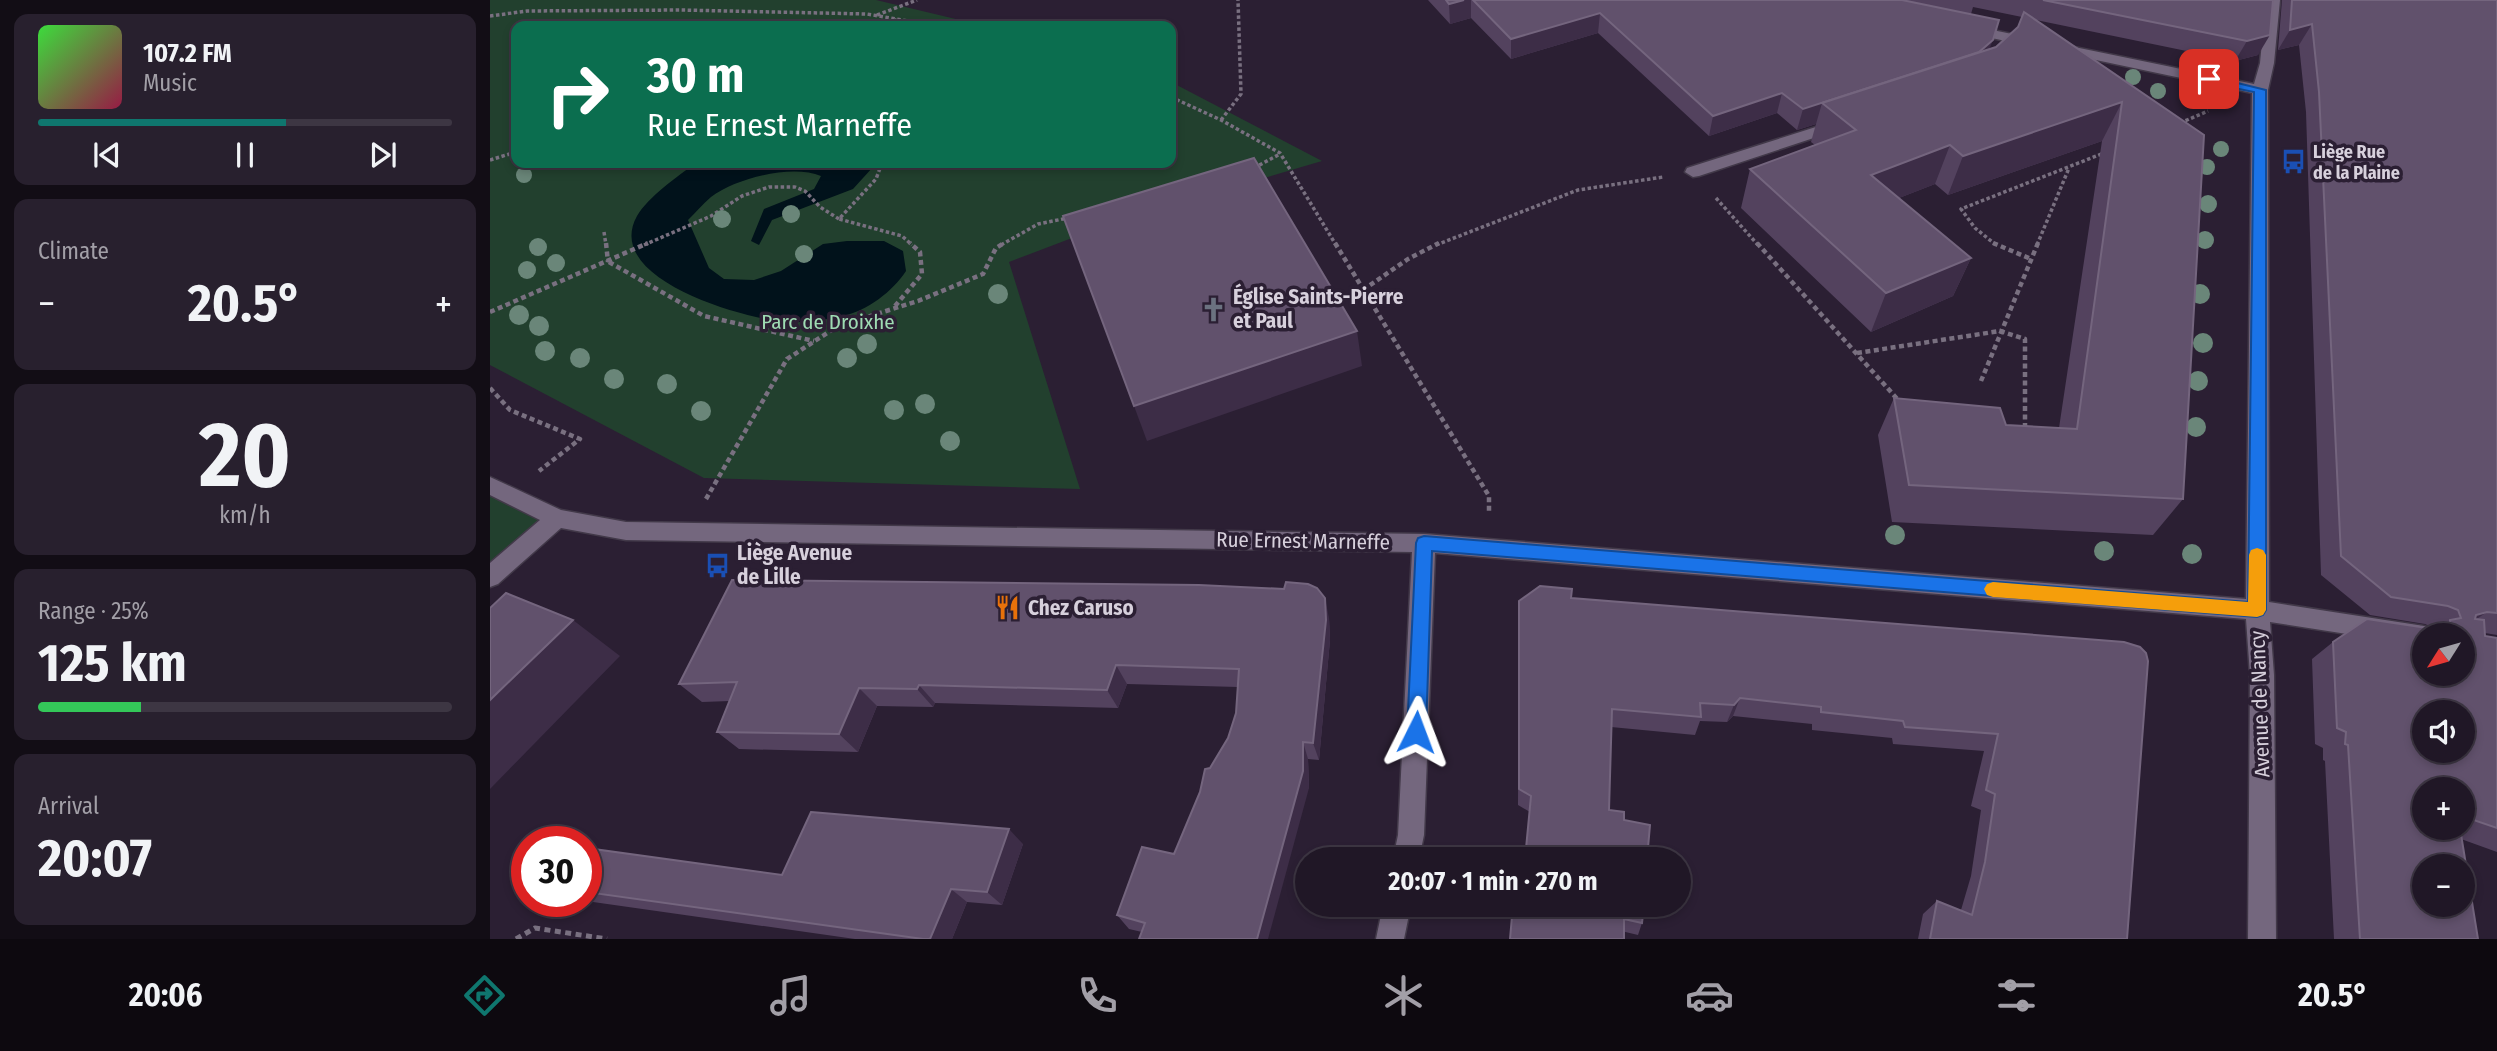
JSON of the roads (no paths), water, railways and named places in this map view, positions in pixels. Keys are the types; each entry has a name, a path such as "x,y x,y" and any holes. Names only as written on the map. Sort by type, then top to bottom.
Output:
{"street":[{"name":"Avenue de Nancy","path":"2262,939 2262,675 2257,610 2260,90 2267,63 2273,0"},
{"path":"1950,25 2260,90"},
{"path":"1997,55 2003,36"},
{"path":"1693,173 1860,118"},
{"name":"Rue Ernest Marneffe","path":"490,485 557,518 626,531 685,534 1424,543 2257,610 2412,634"},
{"path":"490,576 557,518"},
{"path":"1408,847 1424,543"},
{"path":"1390,939 1395,917"}],"water":[{"path":"689,168 872,168 853,189 772,220 759,245 751,241 764,209 814,189 821,176 780,172 749,179 711,197 688,220 709,268 724,279 754,280 781,271 823,244 847,241 884,241 903,251 906,271 887,293 870,305 843,316 821,320 784,322 764,319 710,303 657,276 639,259 632,238 637,216 664,187"}],"place":[{"name":"Liège Rue de la Plaine","path":"2293,162"},
{"name":"Église Saints-Pierre et Paul","path":"1213,309"},
{"name":"Liège Avenue de Lille","path":"717,565"},
{"name":"Chez Caruso","path":"1008,608"}],"park label":[{"name":"Parc de Droixhe","path":"828,322"}]}
